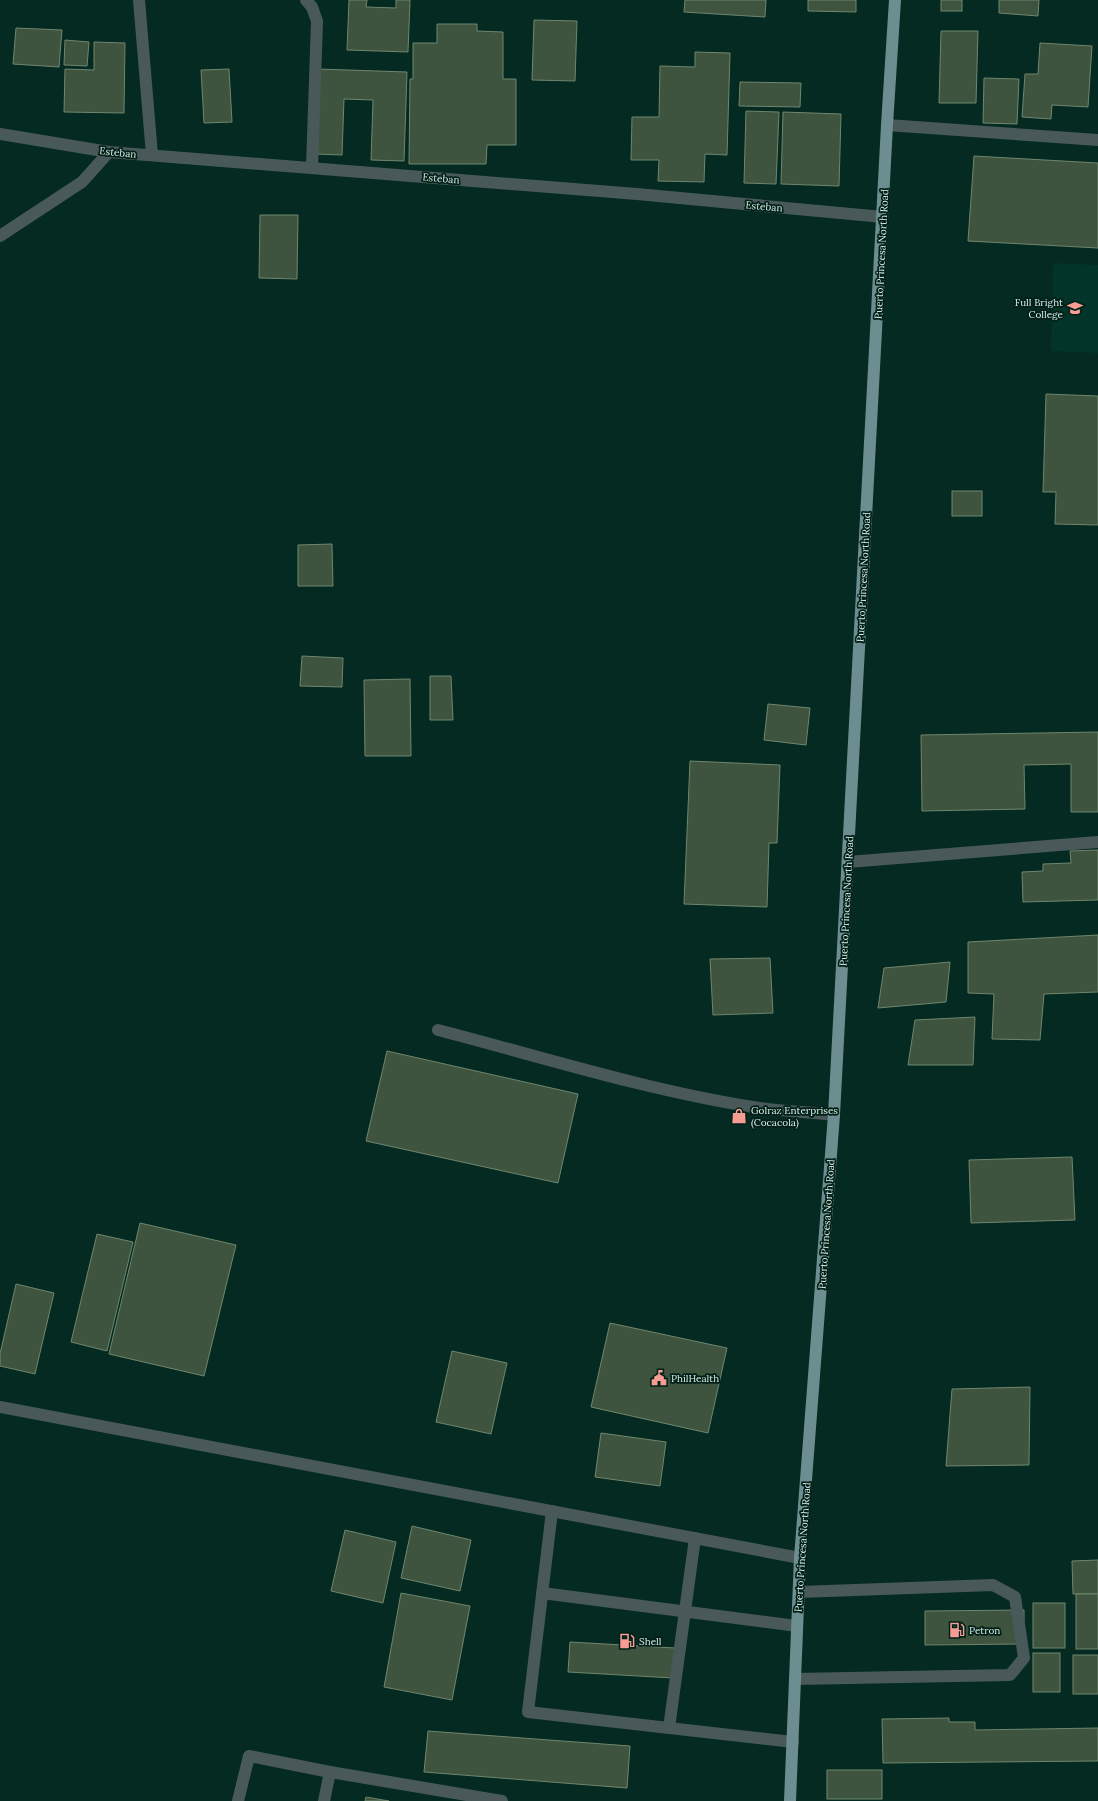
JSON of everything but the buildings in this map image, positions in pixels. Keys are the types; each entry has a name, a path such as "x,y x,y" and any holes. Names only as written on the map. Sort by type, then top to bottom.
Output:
{"main road":[{"name":"Puerto Princesa North Road","path":"790,1801 800,1558 834,1114 895,0"}],"street":[{"path":"138,0 152,155"},
{"path":"306,0 312,7 317,21 312,168"},
{"path":"887,125 1098,140"},
{"name":"Esteban","path":"0,134 109,152 637,194 883,217"},
{"path":"0,236 82,182 109,152"},
{"path":"848,862 1098,842"},
{"path":"438,1030 657,1088 754,1107 834,1114"},
{"path":"0,1407 800,1558"},
{"path":"552,1511 528,1712 793,1742"},
{"path":"669,1728 695,1538"},
{"path":"795,1679 1010,1675 1024,1658 1015,1597 993,1585 799,1592"},
{"path":"542,1593 797,1626"},
{"path":"238,1801 249,1756 330,1772 502,1801"},
{"path":"324,1801 330,1772"}],"shaded area":[{"name":"Full Bright College","path":"1053,263 1098,265 1098,353 1051,351"}],"place":[{"name":"Full Bright College","path":"1075,308"},
{"name":"Golraz Enterprises (Cocacola)","path":"739,1116"},
{"name":"PhilHealth","path":"659,1378"},
{"name":"Petron","path":"957,1630"},
{"name":"Shell","path":"627,1641"}]}
